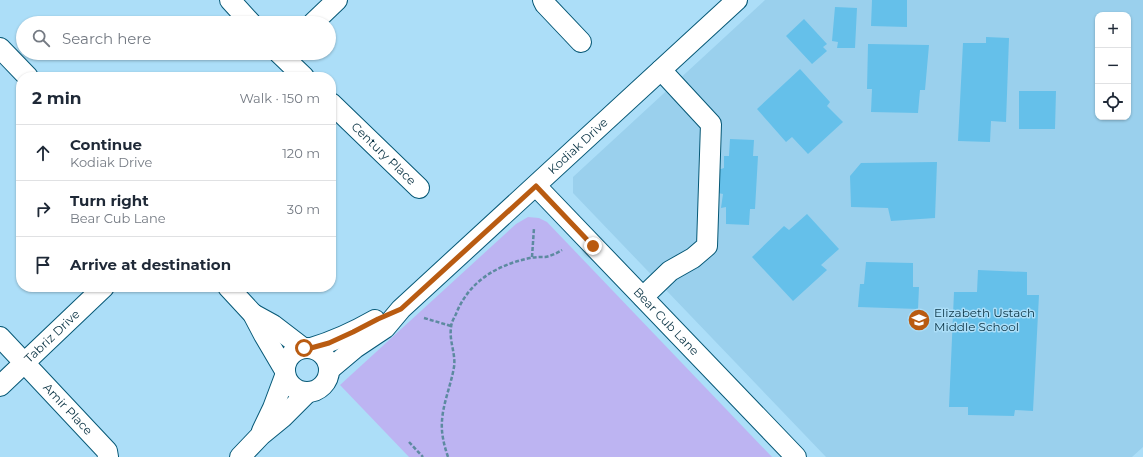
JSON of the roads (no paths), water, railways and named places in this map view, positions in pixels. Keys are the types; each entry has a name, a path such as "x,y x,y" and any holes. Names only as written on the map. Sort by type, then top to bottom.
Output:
{"street":[{"path":"230,0 245,16"},
{"path":"320,16 337,0"},
{"path":"543,0 581,42"},
{"name":"Kodiak Drive","path":"330,370 355,348 385,328 401,309 737,0"},
{"path":"0,48 23,72"},
{"path":"287,60 299,72"},
{"path":"643,297 670,271 693,258 707,246 711,124 661,70"},
{"name":"Century Place","path":"336,108 418,188"},
{"name":"Bear Cub Lane","path":"536,186 796,457"},
{"name":"Tabriz Drive","path":"0,386 99,292"},
{"path":"233,292 253,314 285,373 288,383 299,392 314,392 320,388 325,383 330,370 328,362 324,356 318,351 307,348 273,325 253,314"},
{"name":"Kodiak Drive","path":"307,348 329,343 401,309"},
{"name":"Amir Place","path":"0,337 107,450 108,457"},
{"path":"261,435 273,408 285,373 286,361 296,350 307,348"},
{"path":"240,457 261,435 283,417 307,393"}],"place":[{"name":"Elizabeth Ustach Middle School","path":"919,320"}]}
